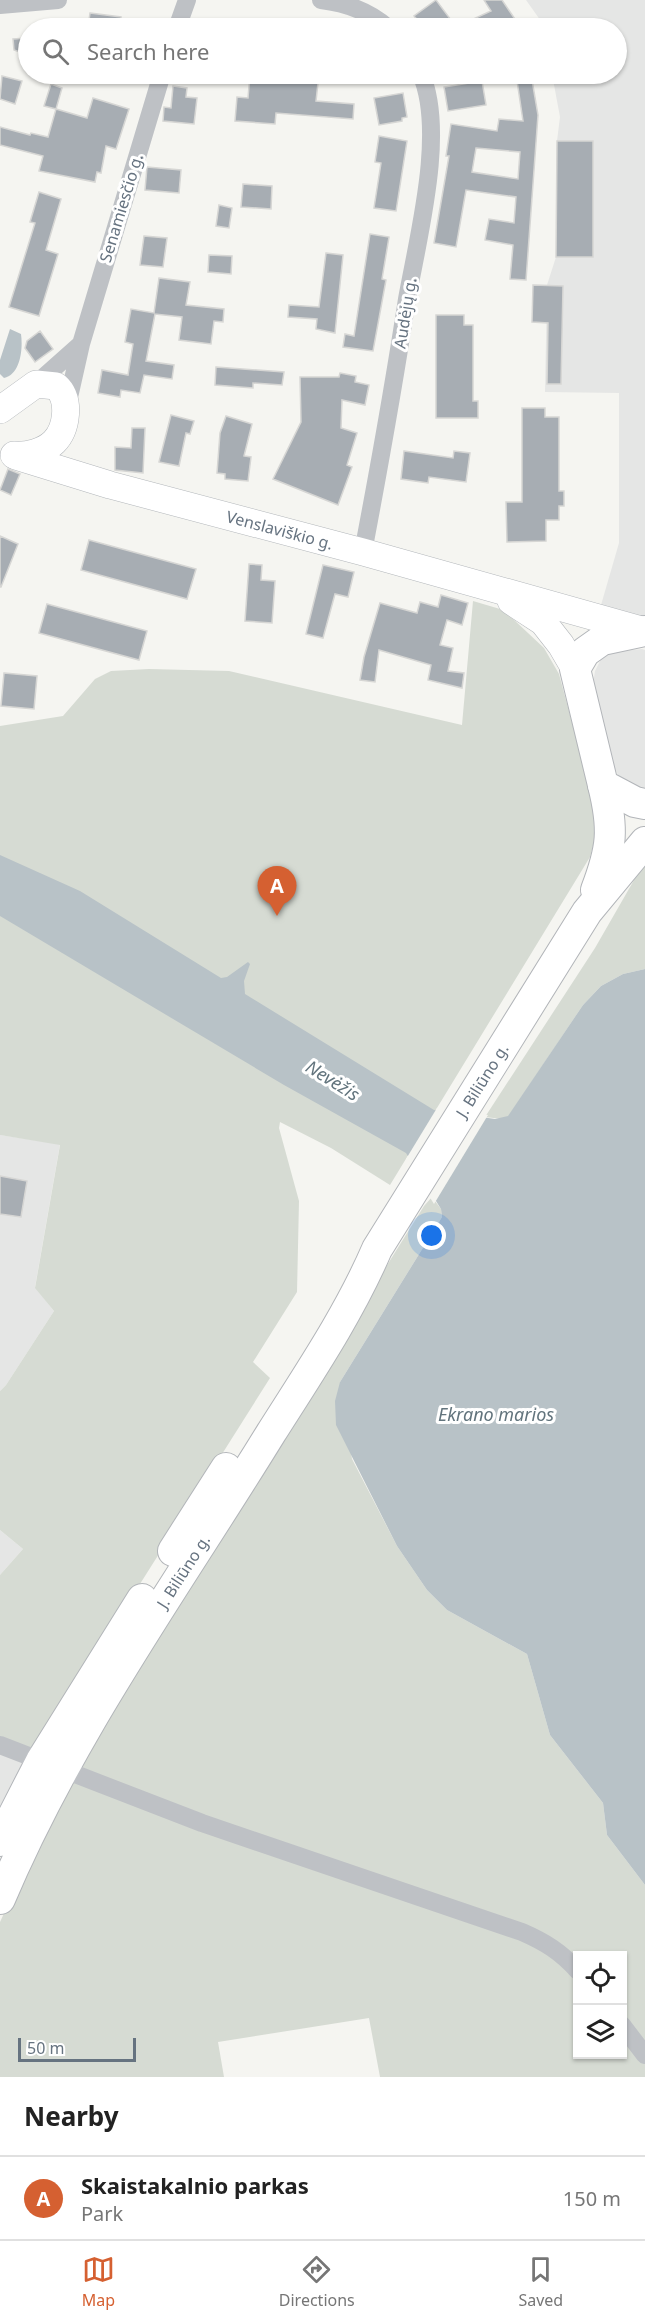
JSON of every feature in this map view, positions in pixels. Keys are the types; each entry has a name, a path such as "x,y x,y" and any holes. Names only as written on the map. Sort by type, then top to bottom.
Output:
{"main road":[{"path":"0,410 36,384 57,386 64,397 67,408 56,441 58,452 67,470"},
{"path":"8,453 39,451 56,441"},
{"name":"Venslaviškio g.","path":"8,453 121,488 363,552 645,631"},
{"name":"Venslaviškio g.","path":"492,588 543,622 561,645 575,669"},
{"path":"575,669 585,652 602,640 645,631"},
{"name":"J. Biliūno g.","path":"575,669 609,810 611,843 605,867 587,912"},
{"path":"603,785 636,802 645,804"},
{"name":"J. Biliūno g.","path":"0,1841 218,1519 361,1287 377,1249 587,912 645,842"},
{"name":"J. Biliūno g.","path":"0,1899 51,1765"}],"street":[{"path":"0,5 58,0"},
{"path":"181,18 187,0"},
{"path":"321,0 349,6 374,18"},
{"name":"Senamiesčio g.","path":"67,408 81,344 159,84"},
{"name":"Audėjų g.","path":"363,552 386,432 429,166 430,112 425,84"},
{"path":"36,384 81,344"},
{"path":"0,1745 202,1823 522,1932 545,1942 573,1966"},
{"path":"627,2032 645,2055"}],"shaded area":[{"path":"526,0 645,0 645,618 601,605 619,543 619,393 545,392 547,285 556,257 557,141 560,117 554,84 627,84 627,18 539,18"},
{"path":"473,601 500,609 512,618 544,648 559,674 593,801 595,838 590,857 390,1185 331,1148 280,1122 279,1128 299,1201 297,1292 253,1362 270,1378 39,1744 30,1749 0,1737 0,1575 23,1549 0,1530 0,1391 54,1311 35,1288 60,1145 0,1135 0,726 63,716 95,679 111,671 149,669 229,671 462,725"},
{"path":"645,650 645,797 623,785 615,769 593,684 595,671 602,657 612,652"},
{"path":"645,861 645,969 623,974 601,986 583,1005 508,1117 502,1119 485,1117 595,948"},
{"path":"0,1135 60,1144 35,1287 54,1311 0,1391"},
{"path":"432,1197 441,1209 442,1217 340,1382 352,1459 397,1546 427,1590 447,1610 527,1654 550,1735 603,1803 607,1835 645,1885 645,2077 380,2077 369,2018 218,2042 224,2077 0,2077 0,1922 43,1829 226,1523 424,1206"},
{"path":"0,1530 23,1549 0,1575"},
{"path":"0,1737 30,1749 0,1823"}],"water":[{"path":"10,329 21,334 22,346 17,366 10,376 4,378 0,374 0,360"},
{"name":"Ekrano marios","path":"0,855 80,891 221,978 227,977 248,962 250,964 244,981 245,994 434,1110 495,1119 508,1116 583,1005 601,986 623,974 645,969 645,1885 607,1835 603,1803 550,1735 527,1654 447,1610 427,1590 397,1546 336,1425 335,1401 340,1382 442,1217 441,1209 406,1153 284,1085 0,916"}],"pier":[{"path":"437,1108 488,1115 434,1204 406,1159"}],"building":[{"path":"436,0 450,18 416,18 414,16"},
{"path":"484,0 502,0 514,18 476,18 491,11"},
{"path":"90,13 121,17 121,18 89,18"},
{"path":"13,39 18,39 18,51 14,50"},
{"path":"2,76 18,80 18,84 21,84 15,104 0,99"},
{"path":"51,84 62,88 56,109 44,106"},
{"path":"249,84 318,84 316,101 354,104 353,119 276,113 275,124 235,121 237,97 248,98"},
{"path":"482,84 486,105 448,111 444,87"},
{"path":"517,84 533,84 538,115 526,280 510,279 513,245 485,240 489,219 514,223 516,197 466,190 456,247 434,243 449,156 446,156 451,124 497,131 499,119 523,121","holes":["476,148 520,152 518,179 472,172"]},
{"path":"173,86 187,88 186,97 197,98 194,124 163,121 164,107 171,108"},
{"path":"403,93 407,117 402,118 402,121 379,125 374,98"},
{"path":"93,98 129,109 116,149 106,146 101,173 97,172 95,182 39,171 43,156 0,145 0,127 48,137 56,109 87,118"},
{"path":"379,136 407,141 396,211 374,208 381,163 375,162"},
{"path":"557,141 593,141 593,257 556,257"},
{"path":"147,167 181,170 179,193 145,190"},
{"path":"243,184 272,186 271,209 241,207"},
{"path":"39,192 61,199 46,250 58,254 39,316 9,307 35,223 30,222"},
{"path":"219,205 232,208 229,228 216,226"},
{"path":"370,234 389,237 382,279 386,280 373,351 343,347 345,334 354,336"},
{"path":"144,236 167,238 163,267 140,265"},
{"path":"326,253 343,255 335,333 316,329 317,319 288,317 289,305 319,307"},
{"path":"209,255 232,256 231,274 208,272"},
{"path":"159,278 190,282 186,305 224,309 223,322 214,321 211,344 179,340 182,317 155,314 146,361 174,365 172,379 144,375 140,393 121,390 120,397 98,393 102,370 128,375 133,344 125,342 131,309 154,313"},
{"path":"533,285 563,286 561,384 547,384 548,323 532,322"},
{"path":"436,315 464,315 464,325 473,325 473,401 478,401 478,418 436,418"},
{"path":"40,331 53,349 35,362 25,348 27,341"},
{"path":"216,367 284,372 282,385 253,383 253,388 215,385"},
{"path":"340,373 356,376 355,382 369,385 365,405 342,400 341,428 357,433 347,465 352,467 338,505 273,479 301,422 300,377 339,377"},
{"path":"522,408 545,408 545,417 559,417 559,491 564,491 564,506 559,506 559,520 546,520 546,541 507,542 506,502 522,502"},
{"path":"171,415 194,421 190,434 186,433 179,466 159,462"},
{"path":"226,416 252,424 244,456 251,457 248,481 225,479 225,474 217,473 220,433"},
{"path":"132,428 145,428 143,473 115,470 115,447 131,448"},
{"path":"404,451 453,458 454,451 470,453 466,482 429,477 428,483 401,479"},
{"path":"8,469 20,474 11,495 0,490"},
{"path":"0,536 18,544 1,587 0,587"},
{"path":"89,540 196,569 187,599 81,570"},
{"path":"249,564 262,565 261,580 275,581 272,623 245,621"},
{"path":"323,565 354,572 348,597 335,594 323,638 306,634"},
{"path":"441,595 468,603 462,625 447,620 440,645 453,648 448,671 464,673 462,688 428,680 431,665 379,650 375,682 360,680 364,657 380,603 417,613 420,602 438,607"},
{"path":"47,604 147,631 139,660 39,633"},
{"path":"4,673 37,676 34,709 1,706"},
{"path":"0,1176 27,1181 21,1217 0,1214"}],"place":[{"name":"Skaistakalnio parkas","path":"277,916"}],"water label":[{"name":"Nevėžis","path":"333,1080"}]}
